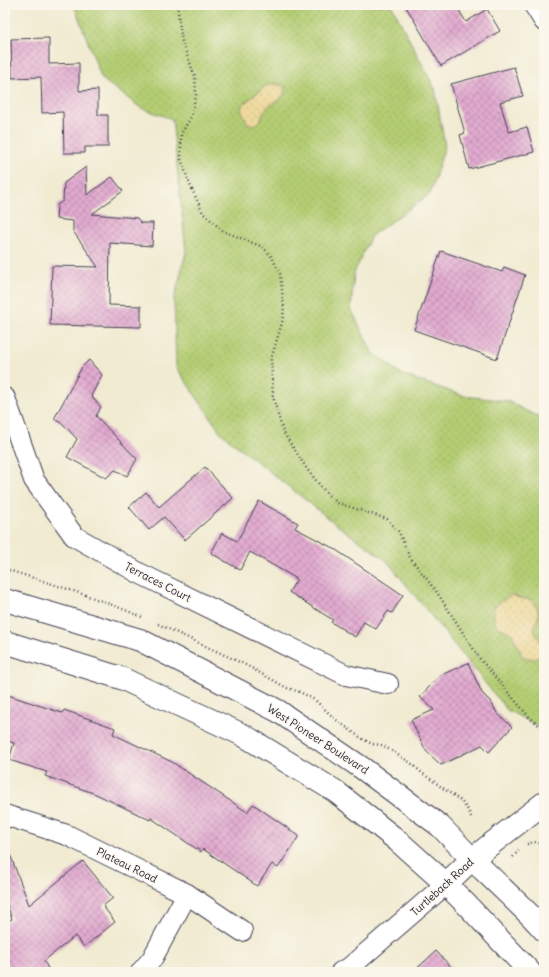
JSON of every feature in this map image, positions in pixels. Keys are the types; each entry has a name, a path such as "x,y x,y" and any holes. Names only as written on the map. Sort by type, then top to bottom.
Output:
{"main road":[{"name":"West Pioneer Boulevard","path":"5,600 140,640 278,711 362,768 440,826 544,930"},
{"path":"5,642 121,678 243,735 335,791 398,841 446,884 530,972"},
{"name":"Turtleback Road","path":"446,884 472,859 544,803"}],"street":[{"path":"534,5 544,21"},
{"name":"Terraces Court","path":"5,398 34,480 74,536 139,573 346,675 388,684"},
{"name":"Plateau Road","path":"5,815 67,835 187,894 242,931"},
{"name":"Turtleback Road","path":"341,972 349,968 446,884"},
{"path":"141,972 152,959 187,894"}],"path":[{"path":"177,5 182,42 195,76 196,95 191,117 181,134 181,159 190,185 203,213 223,231 263,247 272,258 280,274 284,308 282,323 271,359 273,397 283,432 307,469 327,494 338,503 387,519 399,532 409,556 438,594 480,659 530,718 544,730"},
{"path":"524,845 534,842 544,844"},
{"path":"513,857 521,849"}],"green space":[{"path":"74,5 391,5 393,8 435,89 445,146 430,194 371,236 354,273 351,309 372,352 403,375 464,396 507,401 544,420 544,729 507,710 387,561 337,525 221,433 176,367 174,300 186,252 172,119 141,108 102,79"}],"sand":[{"path":"278,84 285,87 284,95 265,110 259,122 253,125 248,124 241,109 242,105 267,85"},
{"path":"511,595 523,599 530,599 535,603 538,609 539,615 534,629 535,634 541,641 543,651 541,656 534,659 523,657 512,634 496,625 494,618 494,607"}],"building":[{"path":"405,5 456,5 466,22 487,9 500,31 441,66"},
{"path":"49,38 49,64 79,63 79,91 98,90 98,115 108,115 108,147 85,147 85,153 64,153 63,112 42,113 41,77 12,78 11,39"},
{"path":"514,67 523,96 500,102 509,132 527,127 534,152 469,169 460,135 465,133 451,84"},
{"path":"86,167 87,195 112,177 123,191 92,214 137,218 141,223 153,223 152,246 110,243 109,305 141,306 141,327 50,325 52,266 98,267 73,231 73,221 56,219 57,205 63,201 64,183"},
{"path":"441,251 502,272 504,267 525,275 497,359 414,330"},
{"path":"89,360 102,375 91,396 101,407 96,416 137,459 127,476 115,470 106,478 67,457 77,439 63,424 54,419 82,367"},
{"path":"205,467 233,498 185,540 164,517 149,530 129,507 146,492 159,507"},
{"path":"259,501 298,523 295,528 333,548 403,595 392,613 388,611 376,629 364,622 355,637 331,622 333,620 289,592 297,579 250,552 240,570 211,553 222,533 237,541"},
{"path":"468,663 482,693 491,702 497,713 512,727 489,752 482,745 441,765 426,751 411,720 434,710 420,697 439,676"},
{"path":"5,694 62,713 64,710 115,728 113,734 172,762 247,812 253,804 299,836 278,868 272,864 257,886 203,849 201,852 151,818 150,820 96,794 45,776 47,772 9,760 14,743 5,740"},
{"path":"5,846 7,846 29,905 83,861 113,898 103,906 115,922 84,947 75,936 44,961 50,972 5,972 5,923 12,919 5,900"},
{"path":"436,951 456,972 413,972"}]}
